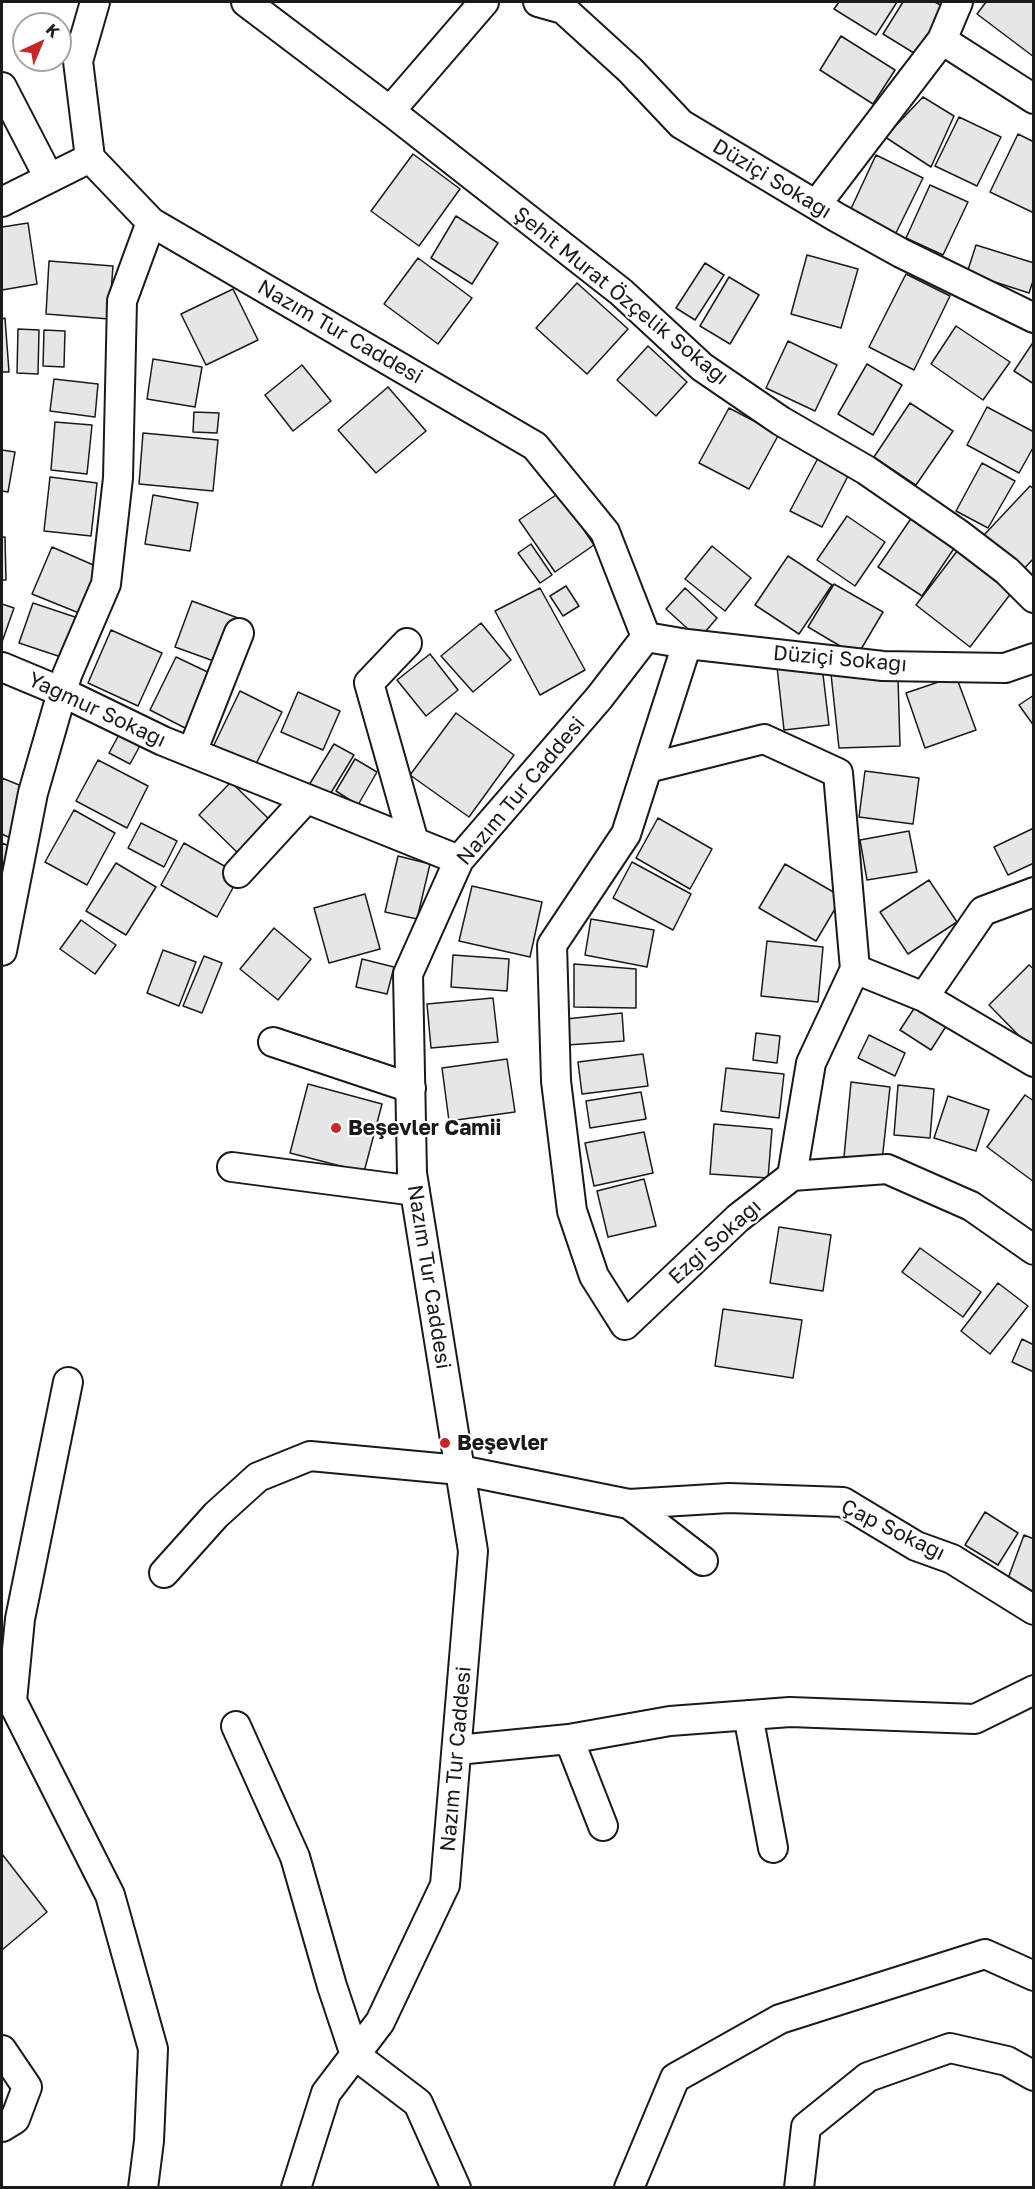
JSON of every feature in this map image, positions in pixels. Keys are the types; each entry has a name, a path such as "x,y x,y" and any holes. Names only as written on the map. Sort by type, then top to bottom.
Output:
{"street":[{"path":"2,202 90,158 78,61 95,2"},
{"path":"246,2 390,111 484,2"},
{"name":"Düziçi Sokağı","path":"538,2 563,9 630,70 681,124 901,253 1034,318"},
{"path":"816,205 942,40 958,2"},
{"path":"942,40 1034,99"},
{"path":"2,87 49,178"},
{"name":"Şehit Murat Özçelik Sokağı","path":"390,111 621,292 702,367 781,421 866,470 960,535 1007,571 1034,598"},
{"name":"Nazım Tur Caddesi","path":"90,158 151,222 535,446 605,532 646,637 599,698 459,860 408,974 412,1173 473,1551 446,1885 380,2022 326,2093 296,2187"},
{"path":"2,951 33,793 67,675 106,584 118,478 122,301 151,222"},
{"name":"Yağmur Sokağı","path":"192,753 239,633"},
{"name":"Düziçi Sokağı","path":"646,637 687,644 884,666 1005,668 1034,658"},
{"path":"407,643 369,683 414,842"},
{"name":"Ezgi Sokağı","path":"687,644 626,834 552,945 556,1081 572,1211 594,1276 625,1324 738,1218 792,1176"},
{"name":"Yağmur Sokağı","path":"2,668 62,692 163,741 459,860"},
{"path":"648,768 764,739 838,773 855,969 811,1063 792,1176 887,1169 971,1206 1034,1250"},
{"path":"238,873 306,799"},
{"path":"924,997 983,911 1034,892"},
{"path":"855,969 924,997 1034,1062"},
{"path":"273,1042 411,1088"},
{"path":"232,1167 415,1191"},
{"path":"68,1382 20,1619 12,1701 110,1895 153,2049 149,2140 143,2187"},
{"name":"Çap Sokağı","path":"164,1573 216,1515 258,1477 310,1456 460,1470 629,1504 729,1498 843,1502 916,1546 952,1559 1034,1610"},
{"name":"Çap Sokağı","path":"629,1504 703,1561"},
{"path":"457,1750 569,1740 670,1721 790,1712 975,1719 1034,1690"},
{"path":"748,1715 773,1848"},
{"path":"236,1726 295,1857 332,1986 355,2055 418,2103 456,2187"},
{"path":"569,1740 603,1826"},
{"path":"629,2187 675,2078 780,2019 985,1954 1034,1976"},
{"path":"799,2187 806,2127 868,2077 950,2048 1006,2061 1034,2076"},
{"path":"2,2050 27,2087 15,2119 2,2127"}],"building":[{"path":"839,2 897,2 876,35 834,9"},
{"path":"903,2 935,2 951,11 922,58 883,34"},
{"path":"986,2 1034,2 1034,57 977,14"},
{"path":"841,36 895,70 873,104 820,70"},
{"path":"923,97 954,116 931,167 885,137"},
{"path":"959,117 1001,137 977,186 935,166"},
{"path":"1018,134 1034,142 1034,213 990,192"},
{"path":"413,154 460,189 419,246 371,211"},
{"path":"876,155 923,178 895,235 849,213"},
{"path":"930,185 968,202 943,255 906,238"},
{"path":"456,216 498,243 472,284 431,258"},
{"path":"28,223 37,284 2,290 2,227"},
{"path":"976,245 1034,263 1034,278 1029,293 967,273"},
{"path":"807,255 858,269 841,328 791,314"},
{"path":"418,258 472,298 438,344 384,304"},
{"path":"49,261 113,266 109,319 46,314"},
{"path":"705,263 724,275 695,320 676,308"},
{"path":"906,274 950,296 914,370 869,347"},
{"path":"729,277 759,295 730,344 700,326"},
{"path":"577,283 628,329 587,374 536,328"},
{"path":"233,289 258,340 206,365 181,314"},
{"path":"5,318 9,372 2,372 2,319"},
{"path":"956,326 1010,362 983,400 931,364"},
{"path":"18,329 39,330 38,374 17,373"},
{"path":"44,330 65,331 64,367 43,366"},
{"path":"788,341 837,365 815,411 766,388"},
{"path":"1034,341 1034,384 1014,371"},
{"path":"648,346 687,382 656,416 617,380"},
{"path":"153,359 202,367 195,407 147,399"},
{"path":"867,364 902,385 873,435 838,414"},
{"path":"302,365 331,401 293,431 265,395"},
{"path":"54,379 98,384 95,417 50,411"},
{"path":"388,387 426,431 376,473 338,430"},
{"path":"910,403 953,431 916,485 874,457"},
{"path":"987,407 1034,432 1034,446 1019,473 967,445"},
{"path":"729,408 779,434 749,489 699,463"},
{"path":"194,412 219,413 217,433 193,432"},
{"path":"55,422 92,425 87,474 51,470"},
{"path":"143,433 218,440 213,491 139,484"},
{"path":"2,450 15,452 8,492 2,491"},
{"path":"818,458 849,474 822,527 790,511"},
{"path":"982,463 1015,481 988,528 956,511"},
{"path":"50,477 97,483 91,536 44,531"},
{"path":"1030,486 1034,489 1034,558 1022,571 984,535"},
{"path":"559,493 594,545 555,572 519,520"},
{"path":"153,495 198,503 190,551 145,544"},
{"path":"847,516 885,542 855,586 817,560"},
{"path":"912,517 955,547 922,596 878,567"},
{"path":"2,537 5,537 6,580 2,580"},
{"path":"531,544 552,575 540,583 518,553"},
{"path":"712,546 751,578 725,611 685,579"},
{"path":"961,546 1015,588 970,647 916,605"},
{"path":"52,547 98,567 79,613 32,594"},
{"path":"788,556 832,585 799,634 755,605"},
{"path":"834,584 883,612 857,656 808,627"},
{"path":"566,586 579,606 563,616 550,596"},
{"path":"540,588 585,670 540,695 495,611"},
{"path":"685,588 717,618 699,639 666,609"},
{"path":"192,601 238,618 222,664 175,647"},
{"path":"33,603 78,618 64,658 19,643"},
{"path":"2,604 14,608 2,642"},
{"path":"481,623 511,660 473,692 441,656"},
{"path":"111,630 162,653 138,706 88,683"},
{"path":"430,654 458,690 426,716 397,680"},
{"path":"176,657 214,675 187,729 150,710"},
{"path":"822,666 829,725 784,730 777,667"},
{"path":"831,674 898,678 900,746 839,748"},
{"path":"956,676 976,730 925,748 906,693"},
{"path":"240,691 282,712 254,768 213,747"},
{"path":"298,692 340,711 323,750 281,732"},
{"path":"1034,695 1034,726 1019,705"},
{"path":"456,713 514,755 469,817 410,775"},
{"path":"121,731 142,742 130,764 109,753"},
{"path":"334,744 354,755 329,796 309,785"},
{"path":"355,759 377,772 358,805 336,791"},
{"path":"98,760 148,786 127,828 76,801"},
{"path":"865,771 919,778 913,824 859,817"},
{"path":"2,778 29,789 10,838 2,834"},
{"path":"231,782 275,825 242,857 199,815"},
{"path":"74,810 115,833 87,885 45,862"},
{"path":"658,818 712,849 690,889 636,858"},
{"path":"141,823 177,841 164,867 128,848"},
{"path":"1034,828 1034,863 1008,875 994,847"},
{"path":"909,831 917,872 867,880 860,840"},
{"path":"2,843 14,848 3,876 2,876"},
{"path":"184,843 240,875 217,917 161,885"},
{"path":"398,856 430,864 417,919 385,912"},
{"path":"632,862 691,894 673,930 613,898"},
{"path":"116,863 156,887 126,935 86,911"},
{"path":"785,864 842,897 816,941 759,908"},
{"path":"929,880 957,922 908,954 880,912"},
{"path":"472,886 542,902 530,957 459,941"},
{"path":"365,894 380,949 329,963 314,908"},
{"path":"591,919 654,930 647,967 585,955"},
{"path":"81,920 116,945 95,974 60,949"},
{"path":"274,928 311,959 278,1000 240,969"},
{"path":"767,941 823,947 818,1002 761,996"},
{"path":"163,950 196,962 179,1006 147,993"},
{"path":"453,955 509,959 507,991 451,987"},
{"path":"204,956 222,963 202,1013 183,1006"},
{"path":"362,959 394,967 387,994 356,987"},
{"path":"574,964 636,969 636,1008 574,1007"},
{"path":"1029,965 1034,969 1034,1044 1030,1047 989,1005"},
{"path":"493,998 498,1042 431,1048 427,1004"},
{"path":"919,1001 950,1020 931,1050 900,1030"},
{"path":"622,1013 624,1041 568,1045 566,1019"},
{"path":"756,1033 780,1036 777,1063 753,1060"},
{"path":"869,1035 905,1053 895,1076 858,1058"},
{"path":"643,1054 648,1086 582,1094 578,1062"},
{"path":"507,1059 515,1112 449,1121 442,1068"},
{"path":"726,1068 784,1074 779,1118 721,1111"},
{"path":"851,1082 890,1087 882,1161 844,1157"},
{"name":"Beşevler Camii","path":"308,1084 382,1104 364,1172 290,1153"},
{"path":"898,1085 934,1089 930,1138 894,1135"},
{"path":"641,1092 646,1119 590,1128 586,1101"},
{"path":"1025,1095 1034,1101 1034,1182 987,1147"},
{"path":"948,1096 989,1110 976,1151 934,1138"},
{"path":"714,1124 772,1129 768,1178 710,1174"},
{"path":"644,1132 653,1173 594,1186 585,1143"},
{"path":"644,1179 656,1226 608,1237 597,1191"},
{"path":"779,1227 831,1235 823,1291 770,1283"},
{"path":"920,1248 981,1292 963,1317 902,1272"},
{"path":"998,1283 1028,1306 990,1354 961,1331"},
{"path":"723,1309 802,1320 793,1378 715,1366"},
{"path":"1022,1339 1034,1345 1034,1372 1012,1362"},
{"path":"985,1512 1018,1533 998,1565 965,1545"},
{"path":"1024,1535 1034,1539 1034,1594 1006,1584"},
{"path":"2,1854 47,1912 2,1950"}],"place":[{"name":"Beşevler Camii","path":"336,1128"},
{"name":"Beşevler","path":"445,1443"}]}
